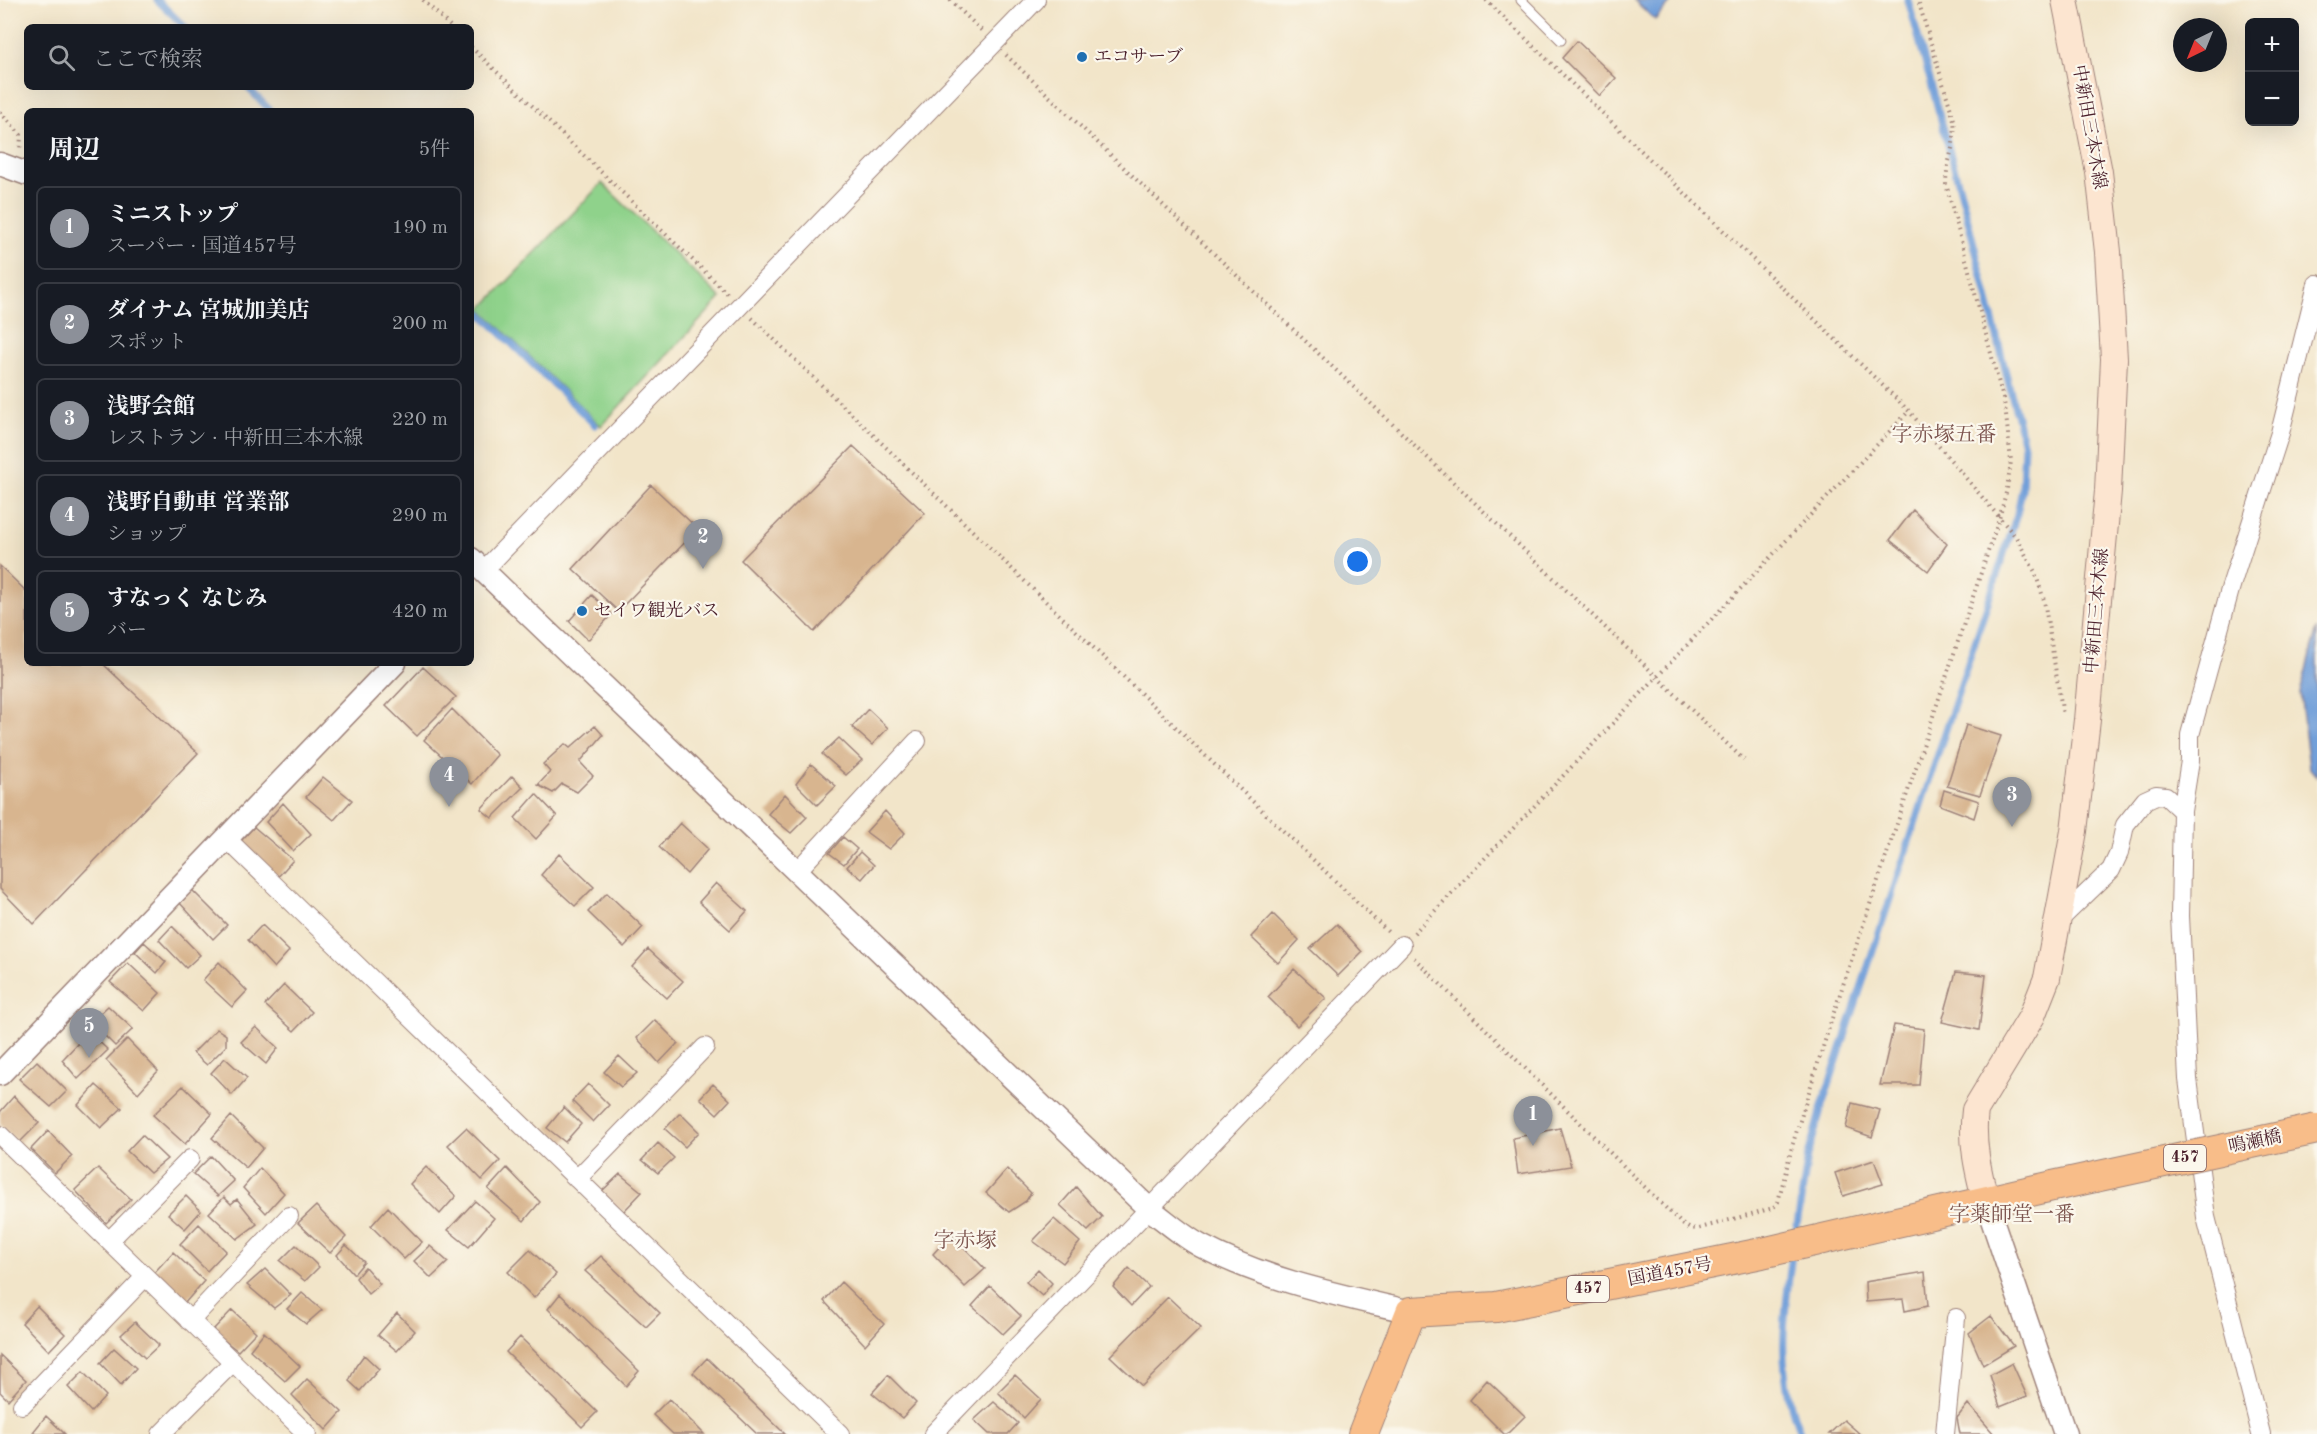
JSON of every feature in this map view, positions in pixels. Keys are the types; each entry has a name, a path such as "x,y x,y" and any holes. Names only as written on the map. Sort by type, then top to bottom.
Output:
{"highway":[{"name":"鳴瀬橋","path":"2053,1186 2317,1129"},
{"name":"国道457号","path":"1411,1312 1496,1307 1762,1253 2053,1186"},
{"path":"1365,1433 1411,1312"}],"main road":[{"name":"中新田三本木線","path":"1986,1202 1976,1162 1973,1128 1975,1110 2032,1016 2047,978 2074,831 2087,720 2108,491 2114,359 2108,252 2099,172 2065,0"}],"street":[{"path":"1036,0 740,306 475,571 797,871 1148,1208 1199,1245 1256,1272 1314,1289 1411,1312"},
{"path":"2261,1434 2206,1217 2200,1171 2185,1034 2180,916 2182,811 2190,761 2190,735 2231,586 2280,433 2317,284"},
{"path":"0,1074 392,666"},
{"path":"797,871 917,741"},
{"path":"2056,923 2111,870 2119,853 2125,825 2145,800 2156,795 2166,796 2182,811"},
{"path":"227,839 840,1434"},
{"path":"933,1434 1402,945"},
{"path":"577,1179 705,1047"},
{"path":"0,1135 307,1434"},
{"path":"109,1241 190,1158"},
{"path":"1986,1202 2065,1434"},
{"path":"190,1320 289,1216"},
{"path":"22,1405 145,1276"},
{"path":"1945,1434 1956,1318"},
{"path":"161,1434 233,1362"}],"lane":[{"path":"1521,0 1561,40"}],"path":[{"path":"423,0 448,24"},
{"path":"950,0 1744,760"},
{"path":"1486,0 1909,411 2016,537 2035,572 2044,600 2064,719"},
{"path":"474,50 1402,945 1682,1224 1696,1229 1773,1208 1778,1202 1793,1143 1833,1015 1999,519 2007,489 2011,461 2005,406 1946,184 1948,162 1956,135 1954,120 1918,0"},
{"path":"0,112 21,135 15,169"},
{"path":"1402,945 1909,411"}],"green space":[{"path":"602,183 721,298 601,426 481,309"}],"water":[{"path":"1634,0 1673,0 1655,20"},
{"path":"2317,628 2317,777 2309,767 2300,693"}],"building":[{"path":"1577,41 1616,78 1600,96 1562,58"},
{"path":"853,446 925,513 814,632 741,560"},
{"path":"651,485 698,529 618,611 573,569"},
{"path":"1913,510 1947,544 1928,571 1890,540"},
{"path":"0,566 24,589 24,666 105,666 198,753 34,924 0,889"},
{"path":"592,595 612,614 588,640 569,621"},
{"path":"423,667 456,697 417,736 386,706"},
{"path":"452,709 497,755 472,784 424,740"},
{"path":"868,709 888,728 872,745 852,727"},
{"path":"1966,725 2001,736 1980,795 1947,786"},
{"path":"595,726 603,735 580,762 593,776 577,792 562,784 553,793 538,785 550,772 543,764 565,744 570,748"},
{"path":"839,738 862,760 846,775 822,754"},
{"path":"811,764 836,786 817,805 796,784"},
{"path":"512,776 523,787 492,818 481,809"},
{"path":"323,777 352,800 334,820 306,797"},
{"path":"1944,790 1979,801 1974,818 1940,805"},
{"path":"536,794 557,816 536,839 515,818"},
{"path":"785,794 807,817 791,833 768,814"},
{"path":"283,803 311,834 293,851 266,822"},
{"path":"885,811 905,833 889,849 866,832"},
{"path":"680,823 708,849 687,874 659,847"},
{"path":"254,827 293,860 276,879 239,843"},
{"path":"843,837 857,849 844,864 829,853"},
{"path":"860,852 874,865 862,879 847,867"},
{"path":"559,854 594,887 575,906 541,875"},
{"path":"716,883 747,911 730,930 699,902"},
{"path":"191,889 227,925 213,939 179,902"},
{"path":"607,893 643,927 624,947 588,912"},
{"path":"1273,914 1299,940 1278,963 1251,937"},
{"path":"1337,924 1362,952 1338,976 1310,949"},
{"path":"262,925 289,951 274,968 248,940"},
{"path":"172,926 200,955 186,968 159,940"},
{"path":"144,942 166,962 157,973 135,952"},
{"path":"648,949 683,981 667,998 632,967"},
{"path":"219,962 247,991 232,1007 203,980"},
{"path":"128,963 160,993 144,1011 110,982"},
{"path":"1294,969 1326,998 1297,1026 1268,997"},
{"path":"1956,972 1986,975 1979,1030 1942,1022"},
{"path":"284,985 312,1012 294,1031 265,1005"},
{"path":"108,1006 133,1029 115,1046 91,1022"},
{"path":"655,1020 678,1043 659,1063 637,1038"},
{"path":"1894,1025 1924,1029 1919,1085 1880,1085"},
{"path":"256,1027 278,1048 266,1064 241,1042"},
{"path":"217,1029 226,1035 226,1046 207,1065 193,1053"},
{"path":"95,1038 108,1050 78,1079 62,1060 81,1040 85,1045"},
{"path":"127,1039 158,1071 138,1093 106,1060"},
{"path":"619,1056 637,1073 621,1087 604,1072"},
{"path":"225,1058 247,1078 232,1095 211,1073"},
{"path":"37,1061 67,1091 51,1107 19,1079"},
{"path":"588,1084 609,1105 593,1122 572,1101"},
{"path":"713,1084 730,1100 717,1114 700,1098"},
{"path":"96,1085 122,1108 101,1128 78,1105"},
{"path":"183,1086 212,1114 185,1144 153,1115"},
{"path":"14,1096 39,1123 19,1143 0,1124 0,1112"},
{"path":"1852,1103 1880,1110 1872,1137 1846,1128"},
{"path":"564,1107 581,1124 565,1142 547,1128"},
{"path":"680,1113 699,1132 685,1147 665,1129"},
{"path":"231,1116 263,1148 246,1168 212,1138"},
{"path":"466,1128 500,1161 482,1180 448,1145"},
{"path":"1560,1128 1571,1166 1518,1174 1513,1138"},
{"path":"48,1131 72,1156 55,1173 31,1149"},
{"path":"142,1135 167,1159 150,1173 127,1151"},
{"path":"658,1143 674,1158 658,1173 642,1160"},
{"path":"211,1156 234,1181 218,1196 193,1174"},
{"path":"1874,1160 1883,1184 1843,1196 1835,1173"},
{"path":"426,1167 456,1196 440,1214 410,1184"},
{"path":"98,1168 131,1199 106,1223 75,1190"},
{"path":"260,1168 284,1193 266,1213 243,1188"},
{"path":"507,1168 540,1202 524,1221 488,1189"},
{"path":"1007,1169 1031,1193 1026,1201 1009,1212 986,1193"},
{"path":"620,1174 642,1192 623,1212 601,1192"},
{"path":"1076,1187 1102,1217 1088,1231 1060,1205"},
{"path":"186,1196 201,1211 185,1229 168,1214"},
{"path":"224,1197 231,1204 237,1199 257,1224 237,1239 209,1213"},
{"path":"475,1201 494,1218 469,1247 448,1230"},
{"path":"316,1206 346,1237 330,1253 298,1223"},
{"path":"388,1207 422,1242 404,1259 371,1226"},
{"path":"1054,1219 1080,1242 1063,1263 1033,1241"},
{"path":"199,1224 226,1251 207,1271 180,1244"},
{"path":"951,1234 985,1269 965,1287 933,1254"},
{"path":"296,1245 319,1267 305,1281 280,1261"},
{"path":"346,1245 364,1262 354,1274 337,1255"},
{"path":"430,1246 448,1262 431,1278 414,1261"},
{"path":"530,1250 556,1274 534,1298 508,1272"},
{"path":"173,1252 204,1281 184,1304 152,1275"},
{"path":"601,1256 660,1313 646,1327 585,1271"},
{"path":"365,1267 380,1284 368,1294 356,1278"},
{"path":"1129,1268 1149,1287 1131,1306 1113,1287"},
{"path":"265,1269 291,1295 274,1308 247,1285"},
{"path":"1038,1269 1052,1283 1042,1296 1026,1282"},
{"path":"1925,1272 1928,1306 1905,1311 1903,1299 1866,1302 1865,1282"},
{"path":"841,1282 884,1324 865,1345 824,1301"},
{"path":"990,1286 1021,1316 1003,1334 972,1306"},
{"path":"302,1293 322,1310 306,1324 287,1309"},
{"path":"560,1294 639,1371 626,1386 548,1309"},
{"path":"1168,1297 1201,1328 1142,1386 1110,1356"},
{"path":"37,1306 65,1334 49,1351 22,1323"},
{"path":"232,1310 256,1332 238,1351 212,1331"},
{"path":"397,1313 415,1331 397,1351 378,1335"},
{"path":"1991,1316 2014,1346 1983,1365 1969,1333"},
{"path":"135,1322 159,1345 145,1358 121,1335"},
{"path":"264,1332 300,1366 285,1381 250,1350"},
{"path":"520,1337 597,1412 582,1427 506,1352"},
{"path":"114,1348 136,1368 121,1385 100,1363"},
{"path":"0,1355 26,1380 8,1400 0,1392"},
{"path":"364,1355 379,1369 360,1391 349,1381"},
{"path":"707,1358 785,1434 757,1434 693,1373"},
{"path":"2012,1363 2027,1396 2000,1407 1990,1375"},
{"path":"83,1372 106,1396 91,1412 68,1387"},
{"path":"888,1375 916,1403 902,1418 872,1393"},
{"path":"1015,1375 1041,1399 1024,1418 998,1392"},
{"path":"307,1379 342,1412 326,1430 292,1395"},
{"path":"1487,1380 1525,1416 1507,1434 1504,1434 1470,1400"},
{"path":"669,1399 704,1434 673,1434 653,1415"},
{"path":"994,1402 1018,1423 1008,1434 989,1434 974,1420"},
{"path":"1968,1404 1994,1434 1960,1434 1957,1418"},
{"path":"46,1416 65,1434 36,1434 33,1432"},
{"path":"1844,1420 1860,1434 1829,1434"}],"waterway":[{"path":"157,0 182,24"},
{"path":"1795,1237 1808,1156 1821,1109 2017,514 2022,489 2024,445 1963,200 1908,0"},
{"path":"250,90 268,108"},
{"path":"474,307 595,425"},
{"path":"1792,1254 1784,1322 1785,1368 1793,1412 1801,1434"}],"place":[{"name":"エコサーブ","path":"1082,57"},
{"name":"ダイナム 宮城加美店","path":"703,569"},
{"name":"セイワ観光バス","path":"582,611"},
{"name":"浅野自動車 営業部","path":"449,807"},
{"name":"浅野会館","path":"2012,827"},
{"name":"すなっく なじみ","path":"89,1058"},
{"name":"ミニストップ","path":"1533,1146"}],"district":[{"name":"字赤塚五番","path":"1944,435"},
{"name":"字薬師堂一番","path":"2012,1215"},
{"name":"字赤塚","path":"965,1241"}]}
